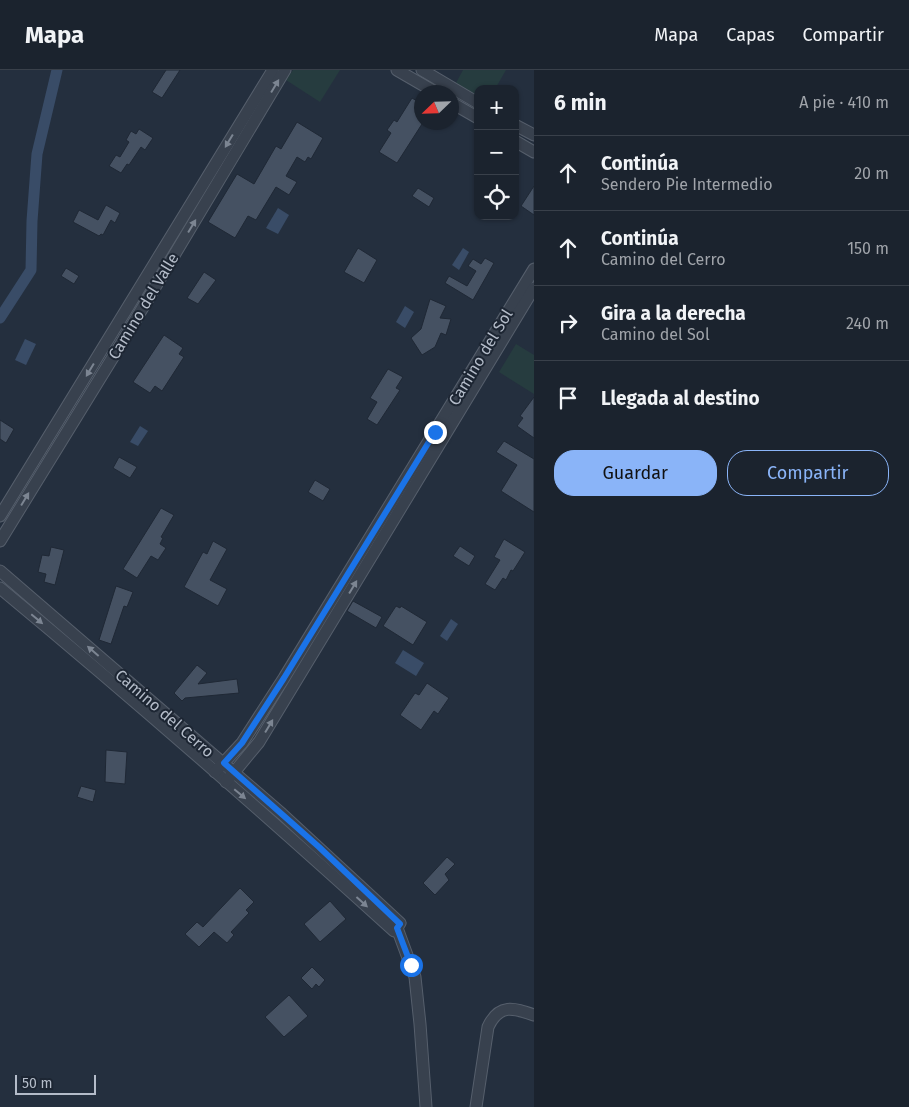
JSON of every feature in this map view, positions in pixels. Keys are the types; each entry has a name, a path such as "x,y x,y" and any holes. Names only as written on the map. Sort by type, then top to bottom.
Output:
{"street":[{"name":"Camino del Valle","path":"0,516 273,70"},
{"name":"Camino del Valle","path":"0,541 118,349 284,70"},
{"path":"397,70 423,85"},
{"path":"422,70 474,101"},
{"path":"459,106 474,116"},
{"path":"519,127 534,136"},
{"path":"519,143 534,152"},
{"name":"Camino del Sol","path":"215,772 242,743 284,678 534,269"},
{"name":"Camino del Sol","path":"233,773 259,742 534,288"},
{"name":"Camino del Cerro","path":"0,571 224,763 258,808 394,931 397,928 415,977 426,1107"},
{"name":"Camino del Cerro","path":"0,588 108,678 215,772 233,773"},
{"path":"476,1107 488,1027 491,1022 502,1011 513,1008 534,1015"}],"green space":[{"path":"293,70 340,70 320,102 286,80"},
{"path":"463,70 506,70 497,85 474,85 474,94 456,83"},
{"path":"516,344 534,355 534,394 499,372"}],"water":[{"path":"278,208 289,215 278,234 266,228"},
{"path":"463,248 469,252 459,270 452,265"},
{"path":"405,306 414,312 405,328 396,322"},
{"path":"25,339 36,344 26,365 15,360"},
{"path":"140,426 148,431 138,446 130,442"},
{"path":"451,619 458,624 447,641 440,636"},
{"path":"403,650 424,663 416,676 395,663"}],"building":[{"path":"166,70 180,70 162,98 152,92"},
{"path":"412,98 414,99 414,130 418,130 397,163 379,152 391,133 387,130 394,120 397,122"},
{"path":"297,122 323,138 311,159 308,157 305,162 297,157 286,176 297,182 289,195 276,187 256,220 248,216 235,238 208,222 237,174 254,184 276,146 281,149"},
{"path":"139,129 153,138 145,150 141,147 121,173 109,166 116,155 120,157 129,142 126,140 131,131 136,134"},
{"path":"534,186 534,215 521,206"},
{"path":"418,188 434,198 429,207 412,196"},
{"path":"106,205 120,213 115,223 111,220 103,235 99,236 73,222 79,210 98,220"},
{"path":"358,248 377,260 364,283 344,272"},
{"path":"485,258 494,263 473,300 445,283 449,276 467,286 476,271 468,266 473,259 481,264"},
{"path":"66,268 79,276 74,284 61,276"},
{"path":"204,272 216,280 198,304 187,298"},
{"path":"430,299 446,306 440,318 451,319 446,335 441,333 435,347 422,355 411,338 421,329"},
{"path":"164,335 183,348 179,354 184,357 162,391 155,386 150,393 133,382"},
{"path":"388,369 403,377 396,388 400,390 377,425 367,419 377,402 370,398"},
{"path":"534,397 534,438 517,426 523,418 520,416"},
{"path":"0,420 14,429 6,443 0,439"},
{"path":"504,441 534,459 534,512 501,491 517,465 496,452"},
{"path":"119,457 137,467 130,478 113,468"},
{"path":"315,480 330,489 323,501 308,492"},
{"path":"161,508 174,515 161,537 163,538 160,544 166,548 158,560 151,556 137,578 123,569"},
{"path":"504,539 525,552 506,580 503,578 495,590 485,584 500,560 494,557"},
{"path":"213,541 227,549 210,580 227,589 218,606 184,587 203,552 207,554"},
{"path":"460,546 475,556 469,566 453,556"},
{"path":"51,547 64,550 55,585 44,582 46,574 38,572 42,555 49,556"},
{"path":"116,586 133,592 127,607 124,606 111,644 99,640"},
{"path":"353,601 382,617 376,628 347,611"},
{"path":"396,606 400,608 401,606 427,622 413,645 383,626"},
{"path":"197,665 207,673 198,684 237,679 239,693 185,698 182,701 174,693"},
{"path":"427,683 449,698 438,714 434,711 421,730 400,715 415,693 419,695"},
{"path":"106,750 127,752 125,784 105,782"},
{"path":"81,786 96,790 93,802 77,797"},
{"path":"447,857 455,864 445,874 449,880 435,895 423,883"},
{"path":"240,888 254,902 246,910 249,913 231,932 234,935 227,943 214,932 199,947 185,934 197,922 203,927"},
{"path":"330,901 346,919 320,942 304,924"},
{"path":"312,967 325,980 319,987 316,984 312,989 301,978"},
{"path":"289,995 308,1016 284,1037 265,1017"}],"waterway":[{"path":"0,318 31,270 32,221 37,154 57,70"}],"route":[{"path":"411,965 397,928 400,924 319,847 224,763 242,743 284,678 435,432"}]}
